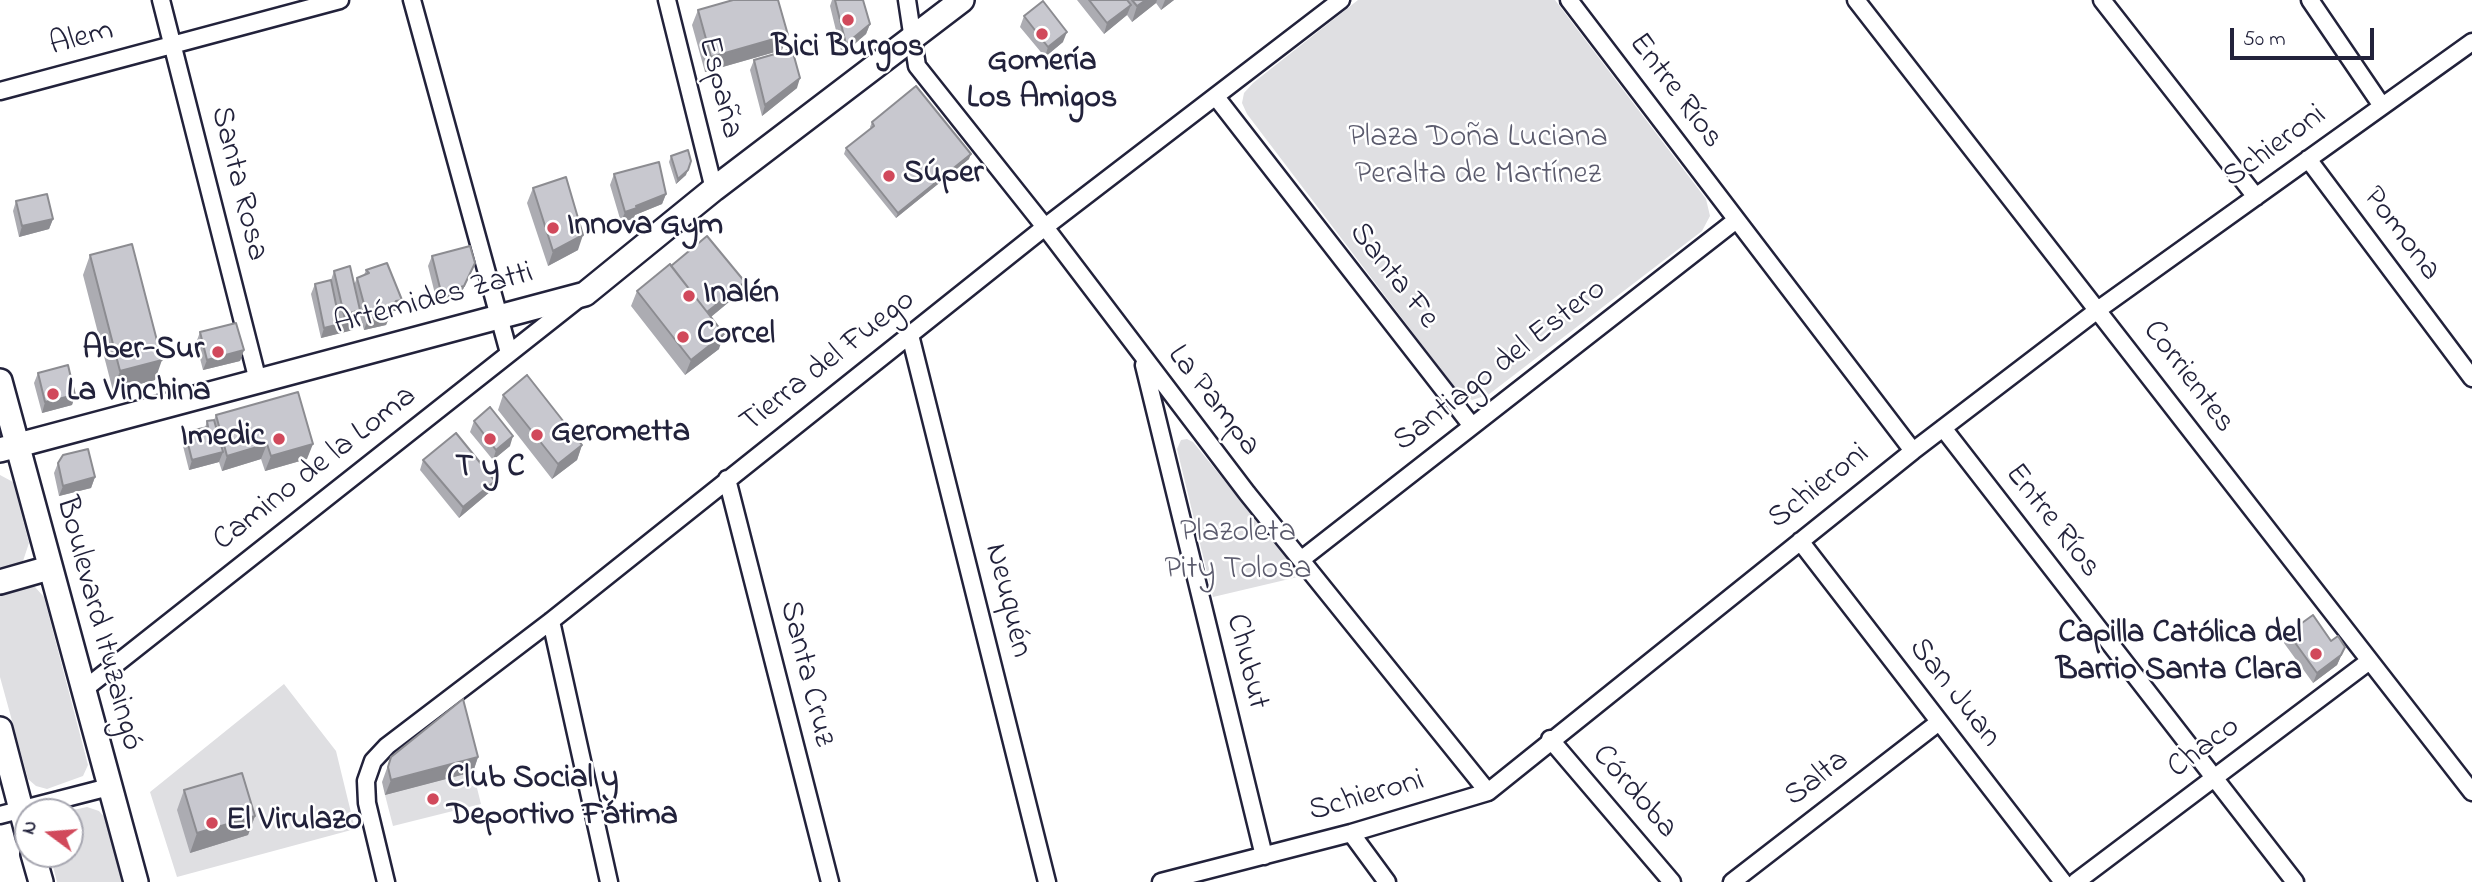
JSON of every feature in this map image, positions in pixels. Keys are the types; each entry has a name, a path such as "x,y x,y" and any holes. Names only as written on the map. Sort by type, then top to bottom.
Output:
{"main road":[{"name":"Artémides Zatti","path":"8,448 585,294 714,189 962,0"},
{"name":"Boulevard Ituzaingó","path":"0,381 8,448 49,568 136,882"},
{"path":"0,582 49,568"},
{"path":"0,729 10,813"}],"street":[{"name":"Santa Rosa","path":"161,0 258,381"},
{"name":"Alem","path":"0,91 340,0"},
{"path":"412,0 509,353"},
{"name":"España","path":"667,0 714,189"},
{"name":"La Pampa","path":"907,0 917,66 1045,227 1142,358 1488,792"},
{"name":"Tierra del Fuego","path":"386,882 367,803 366,781 373,761 387,746 551,621 1045,227 1340,0"},
{"name":"Entre Ríos","path":"1569,0 1913,451"},
{"name":"Corrientes","path":"1856,0 2099,309 2368,662 2472,792"},
{"path":"2102,0 2256,197"},
{"path":"2310,0 2382,106"},
{"name":"Schieroni","path":"1161,882 1351,833 1488,792 1913,451 2099,309 2472,42"},
{"name":"Santa Fe","path":"1216,97 1472,426"},
{"name":"Pomona","path":"2308,159 2472,378"},
{"name":"Santiago del Estero","path":"1302,559 1735,221"},
{"name":"Camino de la Loma","path":"82,691 585,294"},
{"name":"Neuquén","path":"910,335 1047,882"},
{"name":"Chubut","path":"1142,358 1264,856"},
{"name":"Entre Ríos","path":"1943,428 2295,882"},
{"name":"Santa Cruz","path":"727,480 830,882"},
{"name":"San Juan","path":"1800,541 2063,882"},
{"path":"551,621 609,882"},
{"name":"Chaco","path":"2076,882 2368,662"},
{"name":"Salta","path":"1732,882 1939,722"},
{"name":"Córdoba","path":"1550,740 1672,882"},
{"path":"10,813 109,787"},
{"path":"1351,833 1387,882"}],"green space":[{"name":"Plaza Doña Luciana Peralta de Martínez","path":"1358,0 1555,0 1706,199 1710,216 1702,231 1488,395 1472,400 1458,392 1247,114 1242,103 1244,93 1253,83"},
{"name":"Plazoleta Pity Tolosa","path":"1181,440 1193,442 1302,576 1213,597 1177,449"},
{"path":"0,475 13,482 29,543 23,561 0,571"},
{"path":"22,585 35,587 44,597 88,765 83,776 47,789 36,786 28,779 0,677 0,591"},
{"path":"284,684 336,751 355,829 177,877 150,792"},
{"name":"Club Social y Deportivo Fátima","path":"473,772 481,804 393,826 385,795"},
{"path":"84,808 99,811 107,820 123,882 57,882 54,868 84,868"}],"building":[{"path":"733,0 778,0 788,35 711,57 698,10"},
{"name":"Bici Burgos","path":"835,0 863,0 870,24 846,44"},
{"path":"1089,0 1127,0 1131,5 1107,23"},
{"path":"1132,0 1146,0 1137,6"},
{"path":"1043,1 1067,32 1048,47 1024,16"},
{"path":"792,49 800,78 765,105 754,60"},
{"path":"916,86 971,154 898,213 846,148 874,126 872,122"},
{"path":"688,150 691,161 688,170 678,179 671,156"},
{"path":"659,162 666,194 625,212 614,174"},
{"path":"566,177 583,235 553,251 533,188"},
{"path":"47,194 53,219 22,226 16,201"},
{"path":"707,236 745,282 707,312 671,266"},
{"path":"132,244 162,360 120,371 90,255"},
{"path":"470,246 475,263 464,286 441,292 432,256"},
{"path":"387,263 402,300 396,301 390,314 368,319 357,278 369,273 366,270"},
{"name":"Corcel","path":"670,264 724,334 691,360 637,291"},
{"path":"350,266 360,310 344,315 334,271"},
{"path":"331,280 340,324 324,328 315,284"},
{"path":"236,323 244,350 207,360 200,332"},
{"path":"68,365 75,395 45,402 38,373"},
{"path":"527,375 582,445 558,464 503,395"},
{"path":"298,392 313,444 271,456 267,444 227,456 216,415"},
{"path":"490,407 513,436 496,450 474,421"},
{"path":"214,420 223,452 192,460 185,432 208,427 207,421"},
{"path":"456,433 495,481 463,507 423,460"},
{"path":"88,449 95,477 63,486 58,463 63,455"},
{"name":"Capilla Católica del Barrio Santa Clara","path":"2313,615 2331,641 2338,636 2345,647 2341,655 2317,673 2288,633"},
{"path":"463,699 478,757 391,780 388,767 391,757"},
{"path":"242,773 255,816 197,833 184,790"}],"place":[{"name":"Bici Burgos","path":"848,20"},
{"name":"Gomería Los Amigos","path":"1042,34"},
{"name":"Súper","path":"889,176"},
{"name":"Innova Gym","path":"553,228"},
{"name":"Inalén","path":"689,296"},
{"name":"Corcel","path":"683,337"},
{"name":"Aber-Sur","path":"218,352"},
{"name":"La Vinchina","path":"53,394"},
{"name":"Gerometta","path":"537,435"},
{"name":"Imedic","path":"279,439"},
{"name":"T y C","path":"490,439"},
{"name":"Capilla Católica del Barrio Santa Clara","path":"2316,654"},
{"name":"Club Social y Deportivo Fátima","path":"433,799"},
{"name":"El Virulazo","path":"212,823"}]}
